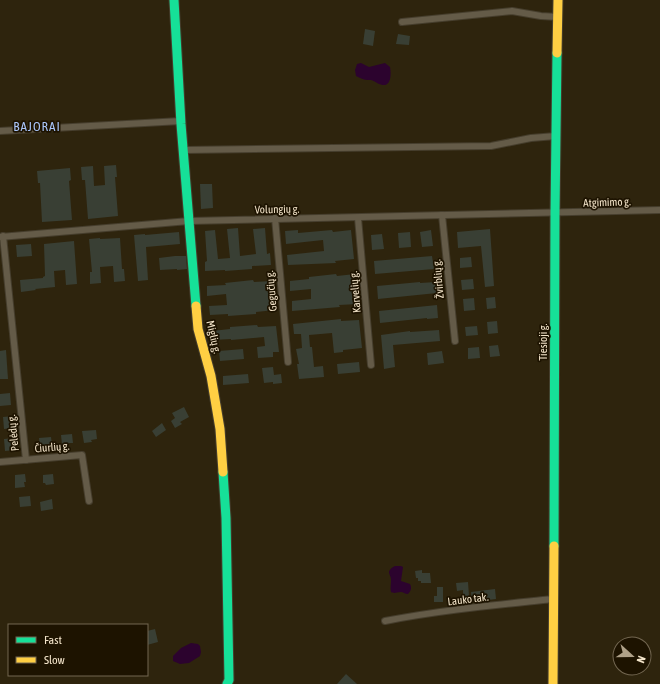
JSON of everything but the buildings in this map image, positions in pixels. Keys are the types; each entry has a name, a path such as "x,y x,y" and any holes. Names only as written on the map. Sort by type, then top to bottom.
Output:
{"street":[{"name":"Miglių g.","path":"174,0 181,121 198,329 211,376 220,429 226,518 228,682"},
{"name":"Tiesioji g.","path":"553,684 555,213 558,0"},
{"path":"402,22 512,11 541,16 558,17"},
{"path":"0,131 181,121"},
{"path":"184,150 491,146 531,138 556,136"},
{"name":"Atgimimo g.","path":"555,213 660,210"},
{"name":"Volungių g.","path":"2,237 189,221 555,213"},
{"name":"Žvirblių g.","path":"442,215 454,342"},
{"name":"Gegučių g.","path":"275,218 288,362"},
{"name":"Karvelių g.","path":"358,218 372,365"},
{"name":"Pelėdų g.","path":"2,237 26,460"},
{"name":"Čiurlių g.","path":"0,462 82,455 89,501"},
{"name":"Lauko tak.","path":"385,621 445,611 553,599"}],"shaded area":[{"path":"361,63 369,67 385,63 390,67 391,75 388,83 386,85 382,85 356,76 355,70 357,64"},
{"path":"395,566 403,567 401,581 410,584 411,589 408,594 402,592 391,592 391,579 389,572"},
{"path":"191,643 198,644 200,646 200,656 189,663 180,664 173,661 173,656 181,648"}],"traffic: fast":[{"path":"174,0 181,124 196,306"},
{"path":"554,546 557,53"},
{"path":"223,472 226,518 229,680 227,684"}],"traffic: slow":[{"path":"557,53 558,0"},
{"path":"196,306 198,329 211,376 220,429 223,472"},
{"path":"553,684 554,546"}],"district":[{"name":"BAJORAI","path":"37,126"}]}
